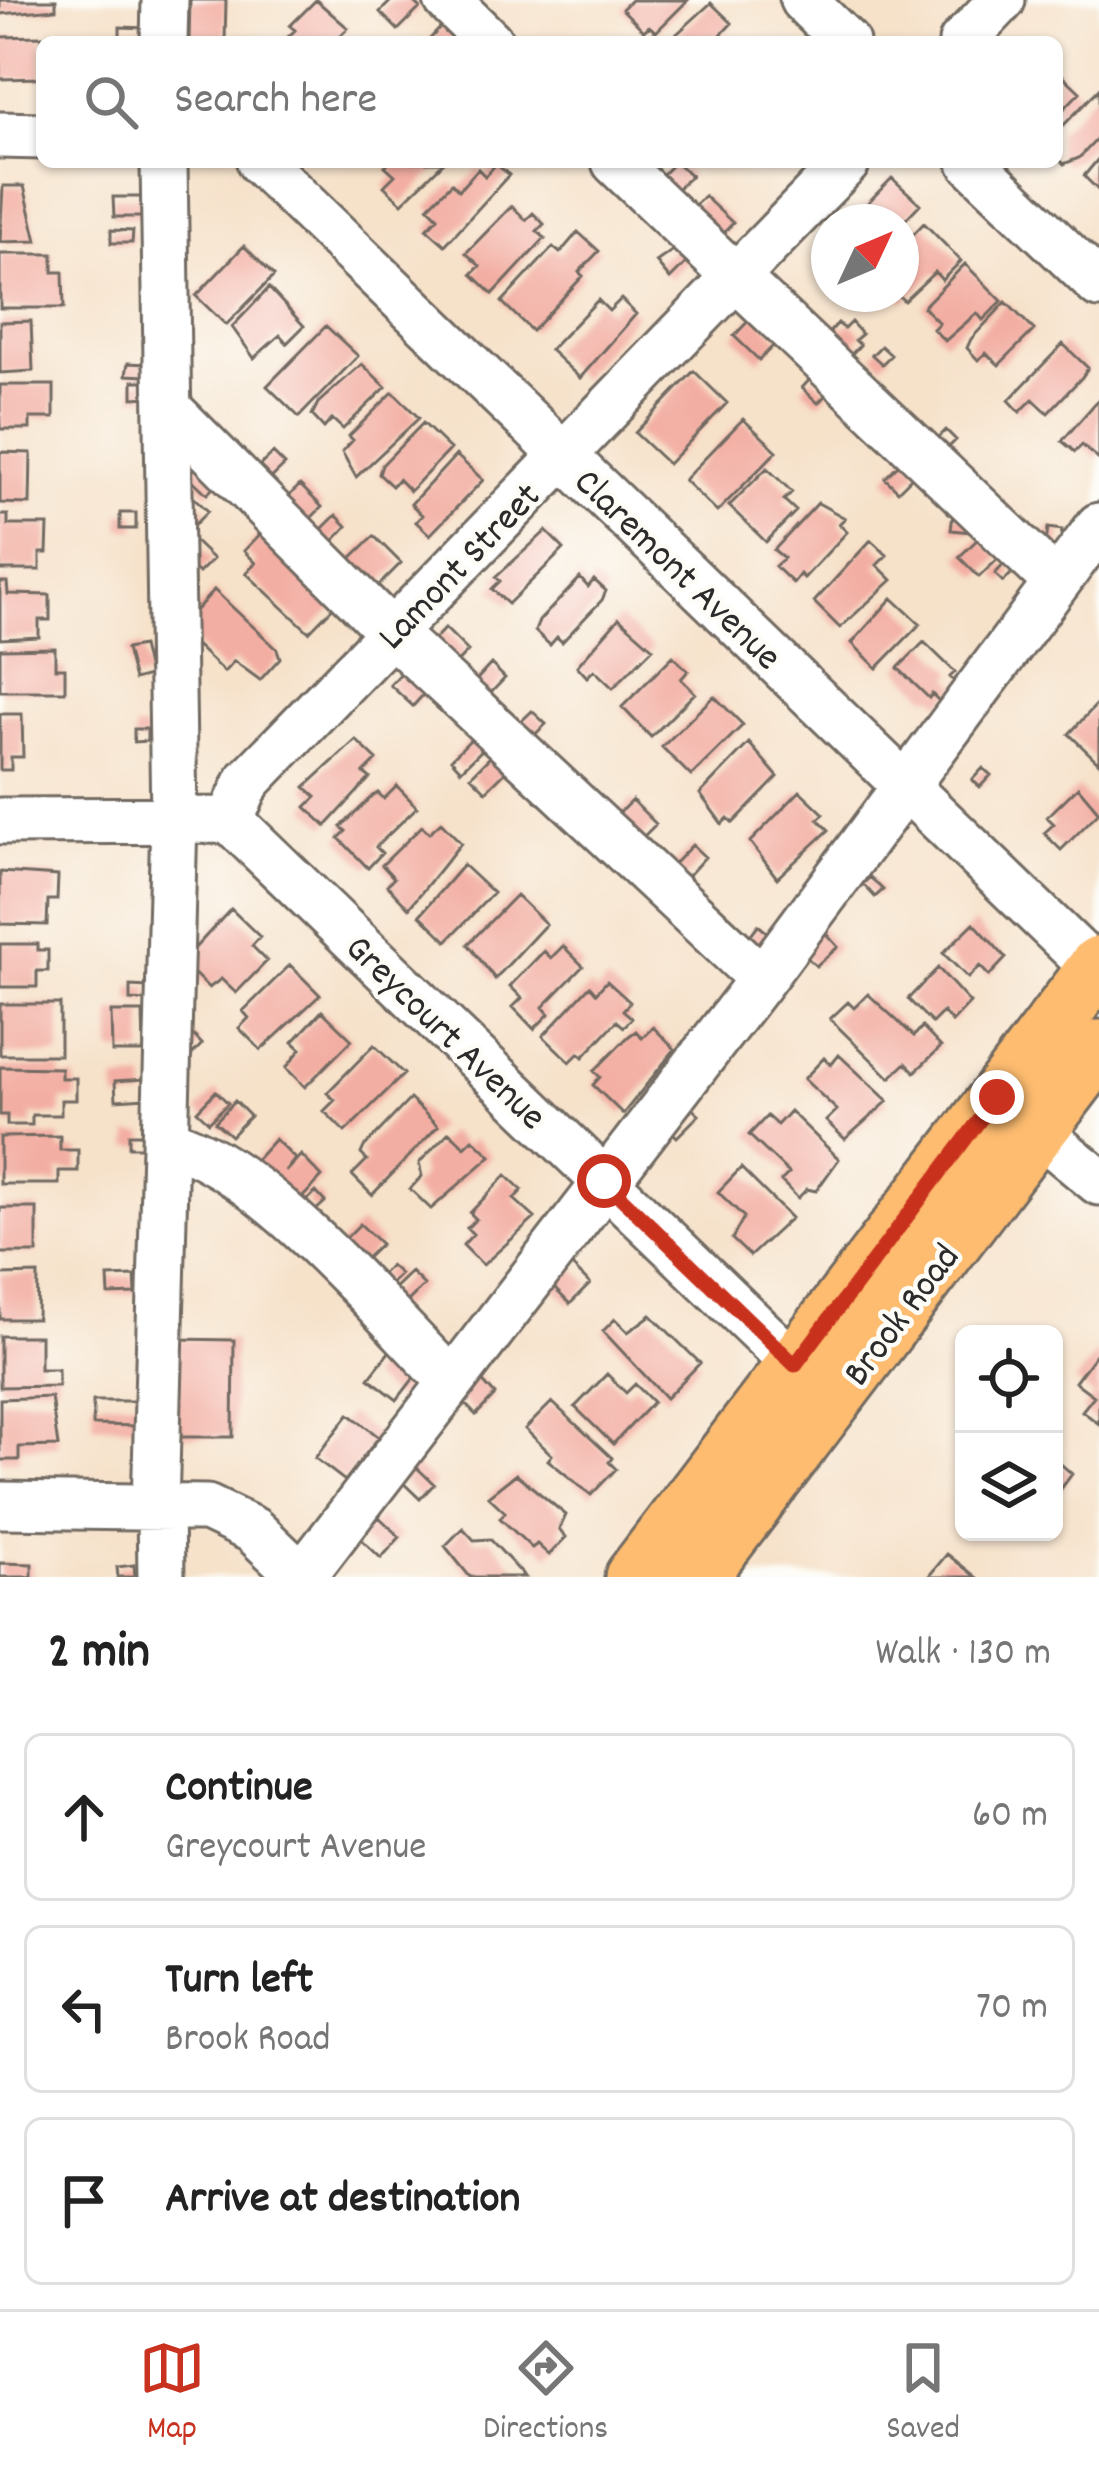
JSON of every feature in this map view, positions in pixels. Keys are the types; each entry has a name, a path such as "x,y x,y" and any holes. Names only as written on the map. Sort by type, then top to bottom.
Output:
{"main road":[{"name":"Brook Road","path":"634,1577 814,1383 1017,1114 1098,969"},
{"name":"Brook Road","path":"1017,1114 1099,1049"},
{"name":"Brook Road","path":"698,1577 814,1383"}],"street":[{"path":"164,36 165,0"},
{"path":"447,0 484,36"},
{"path":"803,0 841,36"},
{"path":"968,36 1003,0"},
{"path":"0,135 36,136"},
{"path":"161,1577 157,1508 174,820 164,168"},
{"name":"Claremont Avenue","path":"266,168 1098,969"},
{"path":"621,168 1054,580"},
{"name":"Lamont Street","path":"230,820 248,781 841,168"},
{"path":"977,168 1099,285"},
{"path":"168,408 392,632 762,979"},
{"path":"0,1505 157,1508 231,1515 302,1577 762,979 1054,580 1099,526"},
{"path":"0,821 230,820"},
{"name":"Greycourt Avenue","path":"230,820 814,1383"},
{"path":"1017,1114 1099,1182"},
{"path":"165,1141 190,1147 244,1183 301,1231 450,1380"}],"building":[{"path":"0,0 56,0 56,9 0,14"},
{"path":"190,0 226,0 225,36 189,36"},
{"path":"316,0 348,28 340,36 289,36 295,30 290,26"},
{"path":"392,0 412,0 420,8 398,30 380,12"},
{"path":"631,0 688,0 656,32 649,26 644,31 622,9"},
{"path":"711,3 732,23 720,36 675,36"},
{"path":"444,24 458,36 433,36"},
{"path":"120,27 146,28 145,36 120,36"},
{"path":"36,36 36,78 0,79 0,37"},
{"path":"1063,76 1080,92 1063,110"},
{"path":"1099,89 1099,137 1079,158 1064,164 1063,126"},
{"path":"1099,158 1099,191 1084,176"},
{"path":"387,168 438,168 402,203 384,186 395,175"},
{"path":"492,168 509,175 445,245 427,229 438,217 428,207 452,183 459,190 478,169 485,176"},
{"path":"669,168 682,168 691,175 673,193 659,178"},
{"path":"892,178 920,204 919,205 867,204"},
{"path":"3,186 24,186 37,241 0,242"},
{"path":"704,196 733,223 715,242 686,214"},
{"path":"113,197 142,197 142,217 114,217"},
{"path":"512,206 526,220 533,213 544,224 537,231 545,238 493,294 472,274 480,266 466,253"},
{"path":"924,223 961,261 942,280 935,272 919,287 919,228"},
{"path":"111,230 133,231 132,243 111,243"},
{"path":"578,232 599,251 579,272 583,276 532,331 502,302 553,247 560,253"},
{"path":"244,246 274,276 226,325 196,296"},
{"path":"679,246 691,258 670,279 656,262"},
{"path":"0,254 53,254 53,272 63,272 64,308 0,308"},
{"path":"965,264 1002,301 983,320 977,313 945,341 933,329 939,323 923,307"},
{"path":"269,288 304,326 287,343 280,335 254,358 232,327"},
{"path":"621,299 636,314 580,378 550,350 598,300 609,311"},
{"path":"1006,302 1034,330 999,365 986,353 978,360 967,348 971,339"},
{"path":"755,314 780,339 759,360 734,336"},
{"path":"31,321 33,371 0,373 0,322"},
{"path":"851,322 862,334 855,340 860,345 845,361 823,339 838,323 844,329"},
{"path":"326,326 358,356 299,417 267,386"},
{"path":"1063,344 1088,368 1048,413 1033,399 1020,412 1009,400"},
{"path":"881,346 891,355 882,364 872,355"},
{"path":"128,363 146,364 145,376 126,375"},
{"path":"362,364 386,387 343,429 332,419 324,428 312,415 318,403"},
{"path":"694,371 727,403 668,464 635,433"},
{"path":"812,377 829,392 818,403 802,388"},
{"path":"133,381 149,381 149,397 133,398"},
{"path":"0,385 54,385 54,418 30,418 30,429 0,429"},
{"path":"393,392 419,418 356,477 342,452 353,440 349,436"},
{"path":"1099,399 1099,460 1082,445 1075,452 1062,441"},
{"path":"743,419 777,451 717,512 684,480"},
{"path":"423,423 450,449 410,491 398,479 392,486 379,474 382,465"},
{"path":"946,430 956,440 942,454 932,444"},
{"path":"0,452 31,453 30,504 0,503"},
{"path":"273,453 285,465 264,485 252,473"},
{"path":"456,455 483,480 430,535 416,522 422,515 411,504"},
{"path":"906,457 919,470 898,491 885,478"},
{"path":"195,461 218,483 207,494 184,472"},
{"path":"767,468 792,492 784,500 796,511 766,542 729,506"},
{"path":"300,485 322,507 302,527 280,505"},
{"path":"187,491 208,511 193,526 172,506"},
{"path":"818,503 845,518 839,524 847,532 804,578 800,574 793,583 775,566 784,558 774,550"},
{"path":"120,513 136,513 136,529 120,529"},
{"path":"953,514 973,516 971,532 951,530"},
{"path":"0,515 8,515 8,525 48,525 47,553 40,553 40,570 0,570"},
{"path":"336,515 347,526 329,546 317,534"},
{"path":"1048,528 1062,530 1059,553 1045,552"},
{"path":"546,531 564,549 508,604 492,589 500,581 496,577"},
{"path":"262,532 341,599 309,632 246,573 256,563 244,551"},
{"path":"188,535 213,559 199,573 175,549"},
{"path":"374,536 401,563 373,591 346,563"},
{"path":"979,538 999,558 979,577 959,557"},
{"path":"871,540 887,555 877,565 892,580 840,628 814,602"},
{"path":"1004,564 1013,572 1003,582 995,574"},
{"path":"580,578 588,587 594,580 606,591 602,600 562,642 557,637 550,645 535,631 539,621"},
{"path":"0,582 7,582 8,594 50,595 50,620 39,620 39,637 0,639"},
{"path":"214,590 277,649 280,658 260,680 234,661 224,672 179,629"},
{"path":"892,598 920,624 877,668 852,643"},
{"path":"619,618 653,648 613,688 594,670 587,677 577,666"},
{"path":"445,628 468,651 448,672 425,649"},
{"path":"924,642 955,672 950,677 959,686 941,703 932,694 929,698 898,668"},
{"path":"142,646 149,676 134,680 126,649"},
{"path":"55,648 55,668 65,668 65,691 0,691 0,649"},
{"path":"673,656 688,671 681,679 695,693 651,737 622,707"},
{"path":"491,664 505,678 484,700 470,687"},
{"path":"409,665 431,686 413,706 390,685"},
{"path":"714,696 743,725 691,776 662,747"},
{"path":"1099,702 1099,763 1069,734"},
{"path":"532,711 546,724 527,742 513,729"},
{"path":"0,714 22,714 23,757 11,757 11,770 0,770"},
{"path":"134,729 147,729 147,741 134,742"},
{"path":"473,737 484,748 461,770 451,759"},
{"path":"356,740 377,760 364,773 370,778 326,826 306,807 316,797 305,787"},
{"path":"749,743 778,777 733,823 728,818 722,824 700,794"},
{"path":"496,751 511,766 486,791 471,776"},
{"path":"983,768 991,775 980,787 972,780"},
{"path":"397,786 417,807 376,847 382,853 368,868 339,838 346,831 341,827 373,796 378,793 384,799"},
{"path":"1078,787 1099,812 1061,850 1044,833 1054,824 1047,817"},
{"path":"800,791 824,814 818,819 829,830 777,878 750,842"},
{"path":"632,800 656,824 636,844 612,820"},
{"path":"441,822 461,843 409,908 387,885 394,878 382,865 422,826 429,833"},
{"path":"692,845 705,857 686,878 673,865"},
{"path":"463,865 493,893 447,941 420,915"},
{"path":"0,872 58,876 57,900 48,900 47,925 0,924"},
{"path":"870,877 883,890 875,897 863,884"},
{"path":"516,895 546,924 495,979 468,944"},
{"path":"231,909 260,937 252,946 267,961 236,993 221,979 209,988 182,962"},
{"path":"974,923 1006,958 989,976 980,966 968,978 943,953"},
{"path":"758,925 774,938 756,961 740,949"},
{"path":"820,927 838,947 816,966 798,949"},
{"path":"0,944 38,944 38,950 48,950 48,971 37,971 37,987 0,987"},
{"path":"563,946 583,966 543,1007 549,1014 534,1029 513,1007 522,998 510,986 544,951 551,958"},
{"path":"290,965 320,995 261,1050 239,1028 249,1018 243,1011"},
{"path":"938,968 970,1003 952,1022 943,1012 932,1023 908,999"},
{"path":"607,981 630,1002 623,1010 632,1018 624,1027 617,1021 583,1057 579,1053 570,1062 543,1036 590,986 596,993"},
{"path":"130,986 149,987 148,1001 130,1000"},
{"path":"868,994 914,1036 922,1027 941,1047 915,1072 906,1063 890,1078 830,1019 848,1002 854,1008"},
{"path":"0,1004 60,1004 60,1055 0,1055"},
{"path":"322,1011 352,1040 305,1087 286,1068 301,1049 293,1042"},
{"path":"111,1012 143,1012 144,1052 112,1052"},
{"path":"653,1027 675,1049 623,1114 593,1085 600,1077 594,1071 629,1036 636,1031 642,1038"},
{"path":"188,1030 202,1044 186,1061"},
{"path":"374,1045 404,1074 345,1132 324,1111 335,1100 327,1093"},
{"path":"839,1055 888,1101 845,1139 826,1121 837,1110 804,1079 824,1058 831,1065"},
{"path":"0,1067 61,1068 61,1078 76,1078 76,1100 61,1100 61,1115 32,1115 32,1125 7,1125 7,1115 0,1115"},
{"path":"145,1079 146,1098 116,1100 115,1081"},
{"path":"216,1091 228,1103 209,1122 197,1111"},
{"path":"410,1099 438,1126 372,1195 352,1175 367,1160 361,1154 364,1147"},
{"path":"235,1101 250,1116 231,1136 215,1122"},
{"path":"687,1104 699,1115 677,1137 666,1126"},
{"path":"790,1111 839,1159 816,1191 807,1189 798,1198 781,1181 789,1173 749,1135 767,1116 777,1125"},
{"path":"449,1132 465,1147 473,1139 491,1156 431,1209 410,1189 422,1176 419,1163"},
{"path":"129,1134 145,1134 145,1147 129,1147"},
{"path":"60,1136 60,1150 78,1150 78,1171 59,1171 59,1184 0,1184 0,1137"},
{"path":"275,1139 295,1159 285,1172 301,1155 322,1177 295,1205 255,1161"},
{"path":"741,1168 791,1218 750,1256 732,1239 744,1217 718,1192"},
{"path":"506,1175 522,1190 514,1199 535,1218 483,1265 463,1245 473,1234 467,1228 476,1219 470,1213"},
{"path":"316,1192 325,1202 315,1211 306,1201"},
{"path":"0,1208 37,1208 37,1253 0,1253"},
{"path":"360,1224 381,1244 358,1266 338,1246"},
{"path":"566,1260 590,1284 570,1304 546,1280"},
{"path":"390,1265 400,1274 389,1285 380,1276"},
{"path":"411,1272 424,1285 399,1310 386,1296"},
{"path":"38,1274 37,1319 0,1319 0,1275"},
{"path":"135,1276 136,1294 109,1295 108,1277"},
{"path":"651,1315 700,1363 666,1398 603,1331 615,1319 628,1332"},
{"path":"0,1336 40,1336 40,1369 58,1369 58,1386 0,1387"},
{"path":"174,1339 234,1340 233,1437 174,1437"},
{"path":"392,1348 420,1370 397,1400 369,1378"},
{"path":"1099,1350 1099,1424 1082,1411 1094,1396 1075,1382"},
{"path":"607,1374 626,1393 635,1384 653,1402 613,1444 575,1407"},
{"path":"478,1376 495,1395 476,1415 458,1397"},
{"path":"51,1397 58,1446 19,1447 19,1460 0,1460 0,1399"},
{"path":"93,1401 142,1401 142,1426 93,1425"},
{"path":"552,1402 612,1458 609,1462 616,1469 591,1495 548,1460 552,1455 525,1429"},
{"path":"349,1414 379,1437 345,1481 315,1458"},
{"path":"412,1463 434,1484 420,1499 398,1478"},
{"path":"516,1474 566,1515 559,1530 566,1537 549,1555 537,1544 532,1548 500,1518 505,1512 488,1496"},
{"path":"379,1517 400,1537 381,1558 360,1538"},
{"path":"463,1528 474,1540 490,1539 525,1577 470,1577 445,1546"},
{"path":"947,1554 976,1577 928,1577"},
{"path":"0,1563 32,1564 32,1577 0,1577"},
{"path":"134,1565 135,1577 118,1577 117,1567"}],"route":[{"path":"604,1181 795,1365 997,1097"}]}
